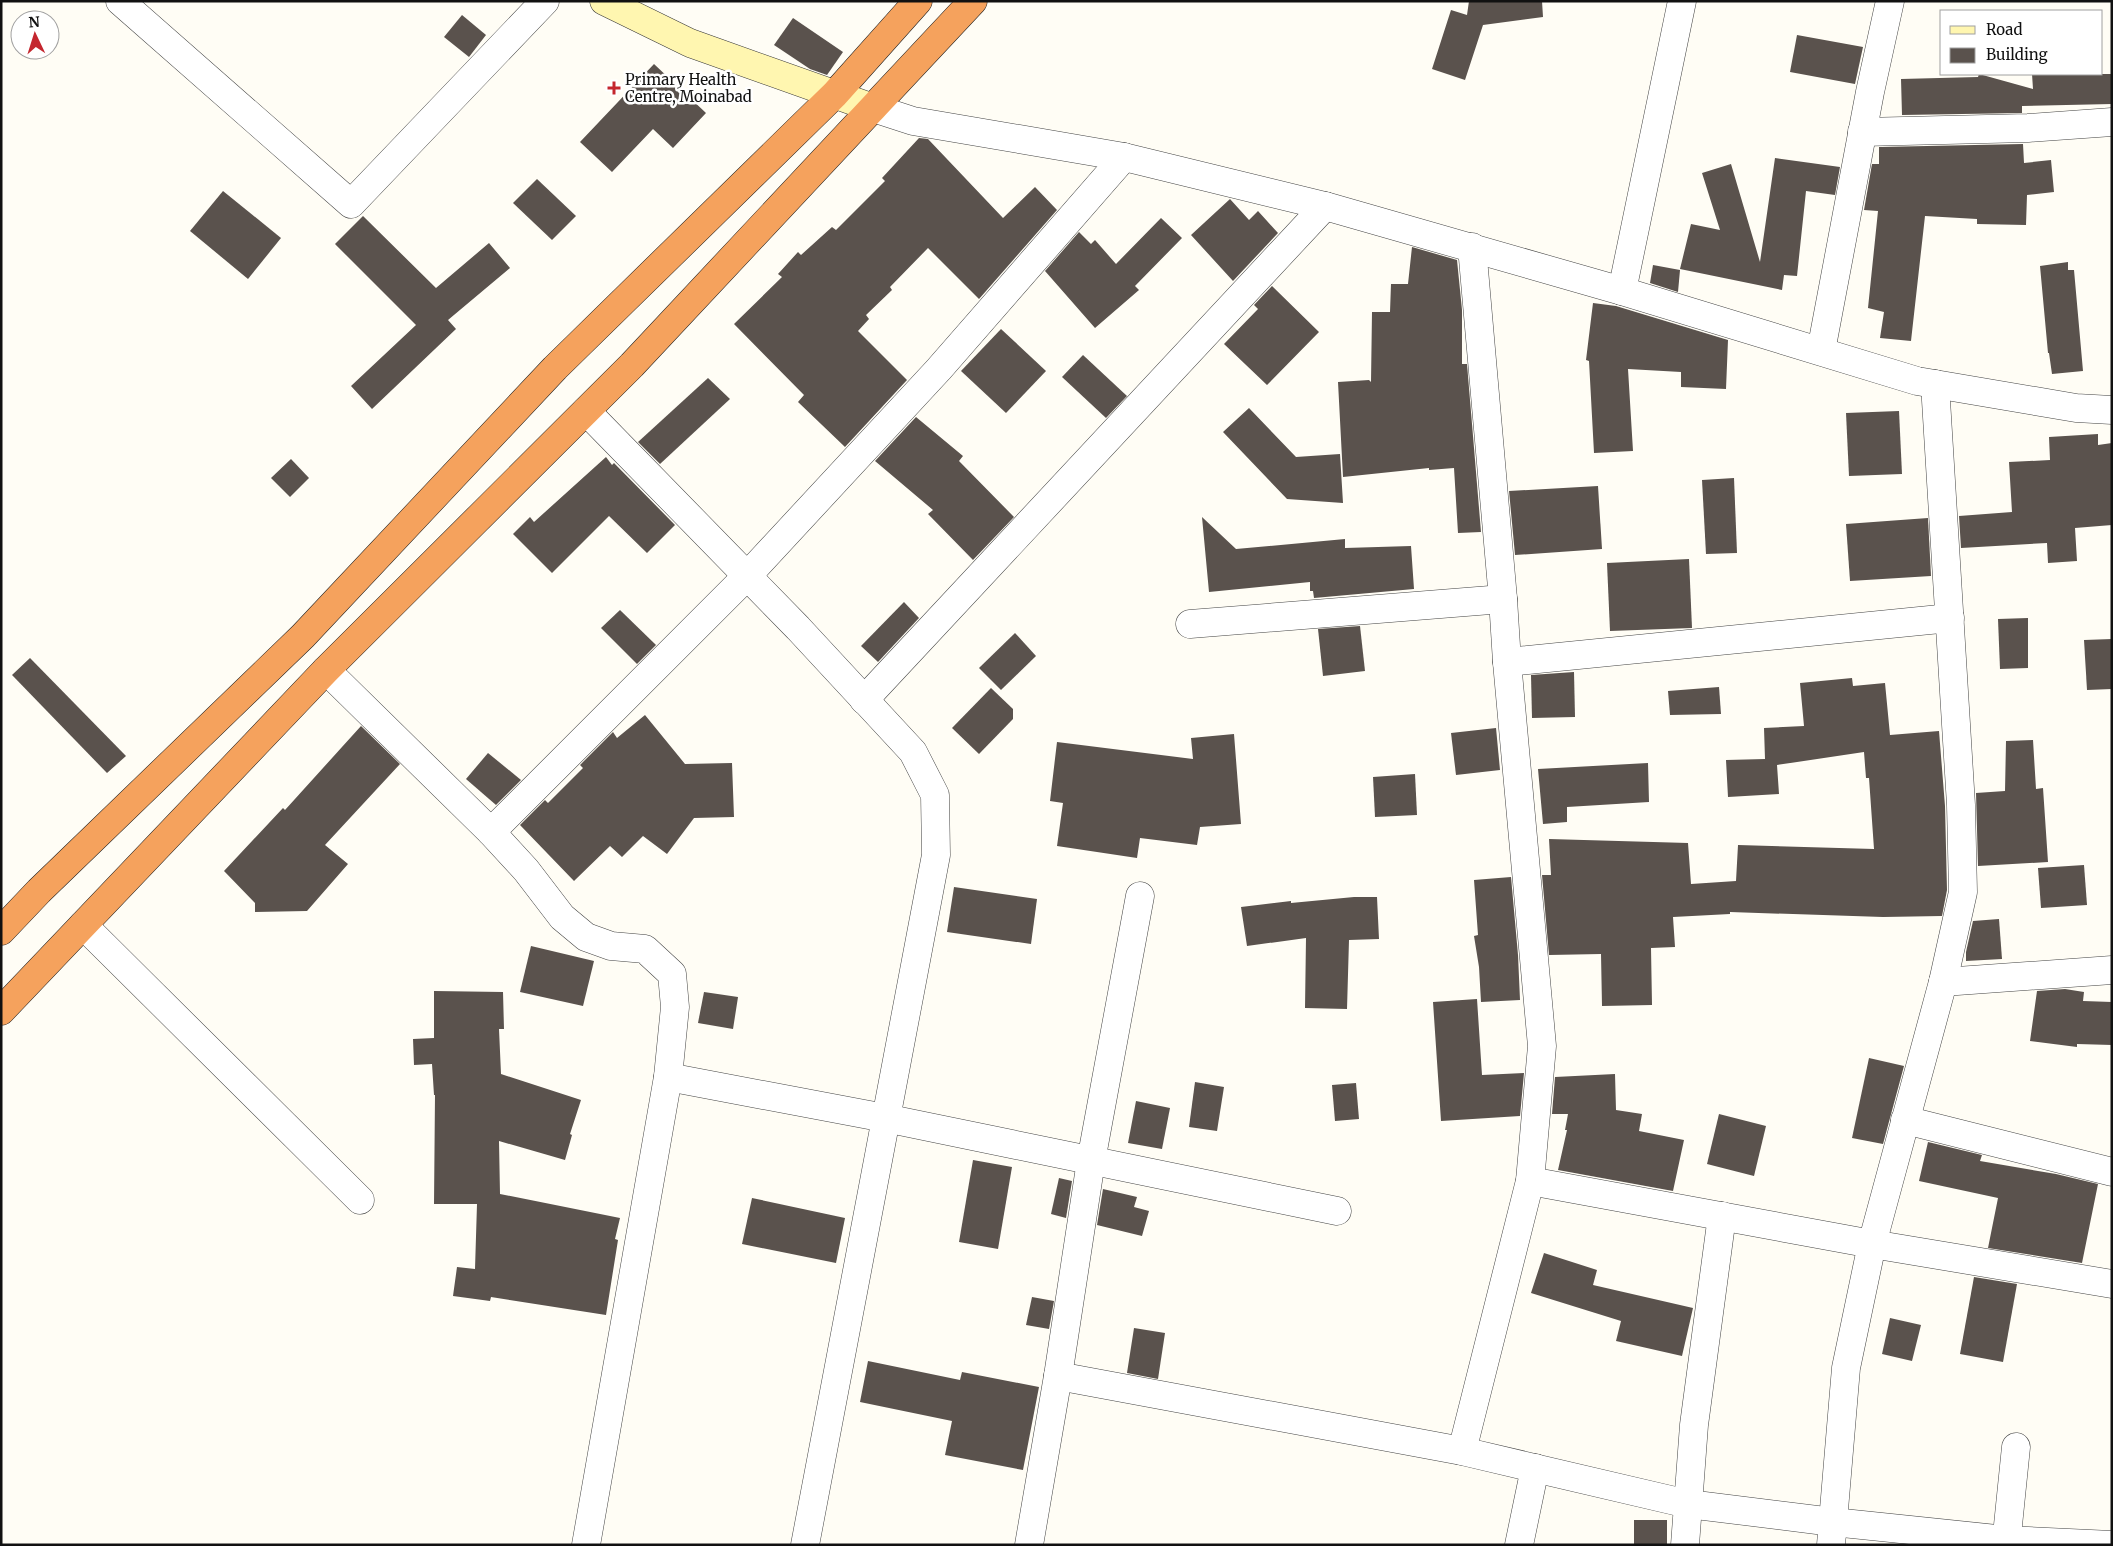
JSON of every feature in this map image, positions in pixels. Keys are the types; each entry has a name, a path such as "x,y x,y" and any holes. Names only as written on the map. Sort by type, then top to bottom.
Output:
{"highway":[{"path":"1,931 39,891 302,636 555,368 835,94 918,1"},
{"path":"1,1011 326,670 632,365 973,1"}],"street":[{"path":"120,1 350,204 545,1"},
{"path":"604,1 690,43 913,121 1124,157 1325,206 1622,291 1917,381 2076,408 2112,410"},
{"path":"1622,291 1682,1"},
{"path":"1821,351 1862,132 1890,1"},
{"path":"1862,132 2028,128 2112,122"},
{"path":"491,832 747,576 939,369 1124,157"},
{"path":"864,700 1325,206"},
{"path":"1462,1451 1530,1181 1542,1046 1472,248"},
{"path":"1832,1533 1846,1368 1872,1244 1943,982 1963,892 1962,805 1935,384"},
{"path":"586,411 798,628 913,752 935,795 936,855 804,1545"},
{"path":"1190,624 1503,599"},
{"path":"1507,662 1950,618"},
{"path":"326,670 491,832 526,870 562,917 586,937 611,946 645,949 672,974 676,1007 668,1077 586,1545"},
{"path":"1029,1545 1058,1376 1091,1161 1140,896"},
{"path":"83,925 360,1200"},
{"path":"1943,982 2112,970"},
{"path":"668,1077 885,1118 1336,1211"},
{"path":"1905,1120 2112,1172"},
{"path":"1530,1181 1872,1244 2112,1284"},
{"path":"1685,1545 1694,1425 1722,1216"},
{"path":"1058,1376 1462,1451 1688,1504 1832,1533 2006,1542 2112,1544"},
{"path":"2006,1542 2016,1447"},
{"path":"1519,1545 1535,1468"}],"building":[{"path":"1469,1 1542,1 1543,17 1483,25 1465,80 1432,69 1451,10 1467,15"},
{"path":"462,15 486,35 469,57 444,37"},
{"path":"793,18 843,52 827,75 810,69 774,45"},
{"path":"1797,35 1863,47 1855,84 1790,72"},
{"path":"654,64 706,113 673,148 653,129 612,172 580,142"},
{"path":"2112,74 2112,104 2022,106 2022,113 1902,115 1901,79 1978,77 1979,75 1983,75 2033,89 2032,75"},
{"path":"919,138 928,139 1003,218 1035,187 1057,210 979,299 928,248 890,287 892,290 866,315 869,319 858,331 907,380 845,447 798,402 804,395 734,324 782,277 778,274 798,252 801,255 832,227 836,230 885,181 882,178"},
{"path":"2023,144 2024,163 2051,160 2054,192 2027,195 2026,225 1977,224 1977,219 1925,216 1911,341 1880,338 1884,312 1868,308 1878,211 1864,210 1872,164 1879,164 1879,147"},
{"path":"1775,158 1840,167 1835,195 1806,191 1797,276 1784,275 1782,290 1680,269 1691,224 1720,230 1702,173 1731,164 1760,262"},
{"path":"537,179 576,216 552,240 513,203"},
{"path":"223,191 281,238 248,279 190,231"},
{"path":"1230,199 1249,220 1258,211 1278,233 1233,281 1191,235"},
{"path":"363,216 436,288 489,243 510,268 448,320 456,329 372,409 351,386 416,325 335,244"},
{"path":"1161,218 1182,238 1135,286 1139,290 1095,328 1045,271 1079,232 1091,244 1095,240 1116,264"},
{"path":"1412,247 1457,260 1462,310 1462,364 1467,364 1481,532 1458,533 1454,468 1429,470 1429,468 1343,477 1338,382 1369,380 1371,382 1372,312 1390,312 1391,284 1408,284"},
{"path":"2068,262 2068,270 2074,270 2083,371 2052,374 2048,353 2040,266"},
{"path":"1653,265 1680,270 1678,292 1650,283"},
{"path":"1272,286 1319,332 1267,385 1224,344 1258,309 1254,305"},
{"path":"1593,303 1616,306 1728,340 1726,389 1681,387 1681,372 1628,369 1633,451 1594,453 1589,361 1586,360"},
{"path":"1001,329 1046,371 1006,413 961,371"},
{"path":"1083,355 1127,396 1106,418 1062,377"},
{"path":"708,378 730,399 660,464 638,442"},
{"path":"1249,408 1296,457 1340,454 1343,503 1287,499 1223,432"},
{"path":"1899,411 1902,474 1849,476 1846,413"},
{"path":"916,417 963,456 959,461 1014,517 973,560 928,514 933,510 875,461"},
{"path":"2098,434 2098,445 2112,443 2112,525 2075,528 2077,561 2048,563 2047,543 1961,548 1959,516 2012,512 2009,462 2050,460 2049,437"},
{"path":"606,457 675,525 647,553 609,516 552,573 513,534 530,517 534,522"},
{"path":"291,459 309,478 290,497 271,478"},
{"path":"1734,478 1737,553 1706,554 1702,480"},
{"path":"1598,486 1602,549 1515,555 1509,491"},
{"path":"1202,517 1236,549 1345,539 1345,548 1411,546 1414,589 1314,598 1313,591 1310,591 1310,582 1209,592"},
{"path":"1928,518 1931,576 1850,581 1846,524"},
{"path":"1689,559 1692,628 1610,631 1607,563"},
{"path":"904,602 919,618 878,662 861,646"},
{"path":"620,610 656,645 637,664 601,628"},
{"path":"2028,618 2028,668 2000,669 1998,619"},
{"path":"1360,626 1365,671 1323,676 1318,629"},
{"path":"1015,633 1036,656 1001,690 979,668"},
{"path":"2112,639 2112,689 2087,690 2084,640"},
{"path":"30,658 126,756 107,773 12,675"},
{"path":"1574,672 1575,717 1532,718 1531,675"},
{"path":"1852,678 1853,686 1885,683 1890,735 1939,731 1945,806 1947,890 1942,916 1883,917 1730,912 1730,914 1673,917 1675,947 1651,948 1652,1005 1602,1006 1601,954 1549,955 1542,875 1551,875 1549,839 1688,843 1691,884 1736,881 1738,845 1874,849 1869,778 1866,778 1864,752 1777,765 1779,794 1728,797 1726,760 1765,759 1764,728 1804,726 1800,683"},
{"path":"1719,687 1721,714 1670,715 1668,691"},
{"path":"991,688 1013,709 1013,719 979,754 952,728"},
{"path":"645,715 685,764 732,763 734,817 694,818 667,854 643,836 622,857 610,846 574,881 520,825 545,800 548,803 583,768 580,765 613,732 617,738"},
{"path":"361,726 400,764 325,845 348,864 307,911 255,912 255,903 224,871 283,808 285,810"},
{"path":"1496,728 1500,770 1456,775 1451,733"},
{"path":"1234,734 1241,824 1200,827 1197,845 1140,838 1137,858 1057,846 1063,803 1050,801 1057,742 1193,759 1191,738"},
{"path":"2033,740 2036,789 2043,788 2048,862 1978,866 1976,793 2005,791 2006,741"},
{"path":"488,753 521,780 496,805 466,779"},
{"path":"1648,763 1649,802 1567,807 1567,822 1543,824 1538,769"},
{"path":"1415,774 1417,815 1375,817 1373,777"},
{"path":"2084,865 2087,905 2041,908 2038,868"},
{"path":"1511,877 1520,1000 1481,1002 1479,967 1474,936 1478,935 1474,880"},
{"path":"954,887 1037,899 1031,944 947,932"},
{"path":"1354,897 1377,897 1379,939 1349,940 1347,1009 1305,1008 1306,938 1247,946 1241,907 1291,901 1291,903"},
{"path":"1999,919 2002,959 1966,961 1966,952 1973,921"},
{"path":"531,946 594,961 583,1006 520,992"},
{"path":"2065,989 2084,992 2083,1001 2112,1002 2112,1045 2077,1044 2077,1047 2030,1041 2037,991"},
{"path":"434,991 503,992 504,1029 499,1029 501,1074 581,1100 570,1134 572,1135 565,1160 499,1141 500,1194 620,1218 615,1239 618,1240 606,1315 491,1297 490,1301 453,1296 457,1267 475,1269 477,1204 434,1204 435,1095 432,1064 414,1065 413,1039 434,1038"},
{"path":"704,992 738,997 733,1029 698,1023"},
{"path":"1477,999 1482,1075 1524,1073 1520,1116 1441,1121 1433,1002"},
{"path":"1869,1058 1904,1066 1883,1144 1852,1138"},
{"path":"1615,1074 1616,1110 1642,1114 1639,1131 1684,1140 1673,1191 1558,1170 1567,1130 1565,1130 1568,1114 1552,1114 1555,1077"},
{"path":"1195,1082 1224,1087 1217,1131 1189,1127"},
{"path":"1356,1083 1359,1119 1335,1121 1332,1085"},
{"path":"1136,1101 1170,1108 1162,1149 1128,1143"},
{"path":"1719,1114 1766,1126 1754,1176 1707,1164"},
{"path":"1928,1142 1982,1155 1980,1161 2056,1174 2098,1184 2082,1263 1988,1248 1998,1198 1919,1181"},
{"path":"973,1160 1012,1167 998,1249 959,1242"},
{"path":"1059,1178 1072,1181 1066,1218 1051,1214"},
{"path":"1103,1189 1137,1197 1134,1207 1149,1211 1142,1236 1097,1225"},
{"path":"752,1198 845,1218 836,1263 742,1244"},
{"path":"1544,1253 1597,1270 1593,1285 1693,1308 1682,1356 1616,1341 1621,1321 1531,1293"},
{"path":"1974,1277 2017,1284 2003,1362 1960,1354"},
{"path":"1032,1297 1054,1301 1049,1329 1026,1325"},
{"path":"1890,1318 1921,1325 1912,1361 1882,1354"},
{"path":"1134,1328 1165,1333 1158,1379 1127,1373"},
{"path":"868,1361 960,1380 962,1372 1039,1387 1023,1470 945,1455 952,1421 860,1402"},
{"path":"1634,1520 1667,1520 1667,1545 1634,1545"}],"place":[{"name":"Primary Health Centre, Moinabad","path":"614,88"}]}
